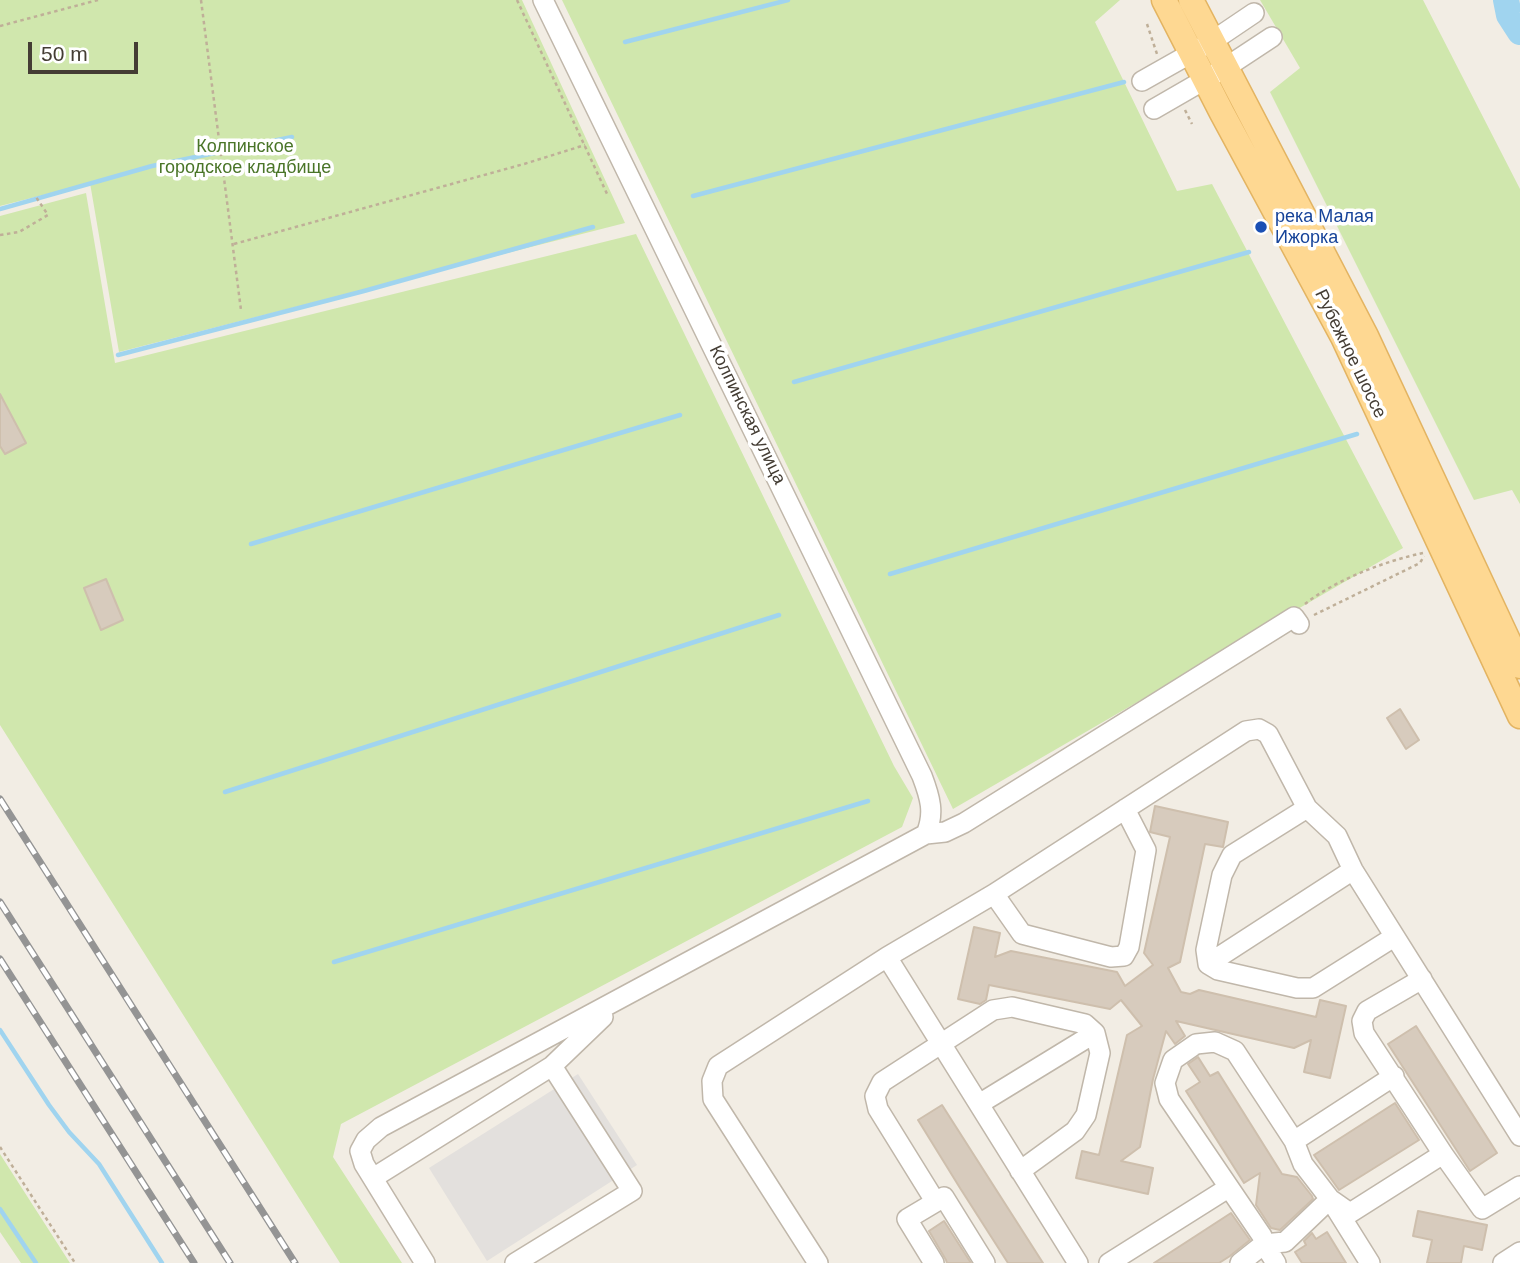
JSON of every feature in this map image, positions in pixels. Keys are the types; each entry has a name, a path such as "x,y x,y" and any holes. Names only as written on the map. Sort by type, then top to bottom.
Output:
{"main road":[{"name":"Рубежное шоссе","path":"1164,0 1201,48 1366,336 1520,666"},
{"name":"Рубежное шоссе","path":"1191,0 1201,48"},
{"name":"Рубежное шоссе","path":"1215,74 1343,337 1520,716"}],"street":[{"name":"Колпинская улица","path":"543,0 922,776 932,813 926,834"},
{"path":"1142,81 1201,48 1254,13"},
{"path":"1154,109 1272,37"},
{"path":"425,1263 364,1164 360,1151 366,1140 381,1127 622,1000 926,834 945,832 964,823 1297,621"},
{"path":"818,1263 713,1099 712,1081 718,1066 887,957 994,894 1246,731 1259,729 1268,734 1307,808 1337,835 1353,870 1520,1136"},
{"path":"1208,964 1206,950 1222,875 1232,855 1307,808"},
{"path":"994,894 1023,934 1111,957 1124,956 1129,947 1146,850 1125,809"},
{"path":"1208,964 1353,870"},
{"path":"1208,964 1218,970 1283,985 1313,988 1394,937"},
{"path":"887,957 1078,1263"},
{"path":"1422,979 1367,1011 1362,1021 1364,1033 1482,1209 1520,1186"},
{"path":"373,1178 552,1066 622,1000"},
{"path":"935,1201 878,1109 875,1096 882,1082 940,1043 993,1010 1012,1007 1085,1024 1095,1033 1100,1053 1086,1115 1075,1131 1020,1171"},
{"path":"979,1104 1095,1033"},
{"path":"1276,1263 1262,1236 1169,1099 1166,1083 1173,1060 1196,1044 1215,1042 1236,1051 1294,1141 1303,1164 1330,1199 1370,1263"},
{"path":"515,1263 632,1191 552,1066"},
{"path":"1294,1141 1394,1076"},
{"path":"1330,1199 1350,1213 1443,1154"},
{"path":"1109,1263 1228,1188"},
{"path":"934,1263 906,1219 944,1197 985,1263"},
{"path":"1240,1263 1264,1244 1285,1242 1330,1199"},
{"path":"1503,1263 1520,1252"}],"path":[{"path":"0,26 98,0"},
{"path":"201,0 241,310"},
{"path":"517,0 608,195"},
{"path":"570,113 575,110"},
{"path":"234,244 585,145"},
{"path":"0,235 19,232 48,215 36,197"},
{"path":"1426,553 1420,562 1297,621 1298,609 1343,580 1377,566 1426,553"},
{"path":"0,1147 75,1263"}],"green space":[{"name":"Колпинское городское кладбище","path":"0,0 522,0 625,223 119,352 90,183 0,206"},
{"path":"562,0 1120,0 1095,22 1177,191 1212,184 1403,548 953,809"},
{"path":"1260,0 1423,0 1520,189 1520,504 1512,490 1474,500 1270,92 1300,68"},
{"path":"86,193 115,363 636,234 894,766 913,798 902,827 341,1124 333,1157 402,1263 340,1263 0,725 0,216"},
{"path":"0,1154 70,1263 21,1263 0,1232"}],"shaded area":[{"path":"578,1074 637,1165 487,1261 429,1168"}],"building":[{"path":"0,394 26,443 5,454 0,446"},
{"path":"106,579 123,620 101,630 84,588"},
{"path":"1400,709 1419,740 1406,749 1387,718"},
{"path":"1155,806 1228,822 1223,847 1205,844 1180,962 1168,968 1181,992 1190,994 1199,990 1316,1017 1320,1000 1346,1006 1330,1078 1304,1072 1311,1040 1294,1048 1176,1021 1185,1036 1175,1044 1166,1031 1153,1079 1140,1147 1121,1161 1153,1168 1148,1194 1076,1178 1082,1151 1099,1155 1127,1035 1142,1026 1121,1000 1110,1009 989,985 986,1000 980,1004 958,999 974,927 1000,933 995,957 1011,951 1117,972 1125,986 1153,965 1144,953 1170,837 1150,832"},
{"path":"1416,1026 1497,1153 1470,1171 1388,1044"},
{"path":"1198,1057 1210,1076 1218,1072 1282,1174 1297,1177 1312,1196 1313,1199 1280,1230 1271,1228 1256,1205 1260,1173 1244,1183 1186,1091 1200,1082 1188,1064"},
{"path":"1395,1103 1419,1140 1339,1190 1314,1155"},
{"path":"942,1105 1043,1263 1008,1263 960,1188 918,1120"},
{"path":"1418,1211 1487,1225 1482,1250 1464,1246 1461,1263 1427,1263 1432,1240 1413,1236"},
{"path":"1231,1213 1250,1240 1230,1256 1219,1263 1154,1263"},
{"path":"944,1221 971,1263 947,1263 929,1231"},
{"path":"1327,1232 1346,1263 1302,1263 1295,1252 1306,1245 1304,1241 1312,1233 1316,1239"}],"waterway":[{"path":"625,42 788,0"},
{"path":"1506,0 1509,15 1520,32"},
{"path":"693,196 1124,82"},
{"path":"0,209 152,166 292,137"},
{"path":"118,355 364,291 593,227"},
{"path":"794,382 1249,252"},
{"path":"251,544 680,415"},
{"path":"890,574 1357,434"},
{"path":"225,792 779,615"},
{"path":"334,962 868,801"},
{"path":"0,1030 49,1105 69,1132 99,1164 162,1263"},
{"path":"0,1209 36,1263"}],"railway":[{"path":"0,799 295,1263"},
{"path":"0,902 230,1263"},
{"path":"0,959 194,1263"}],"place":[{"name":"река Малая Ижорка","path":"1261,227"}]}
